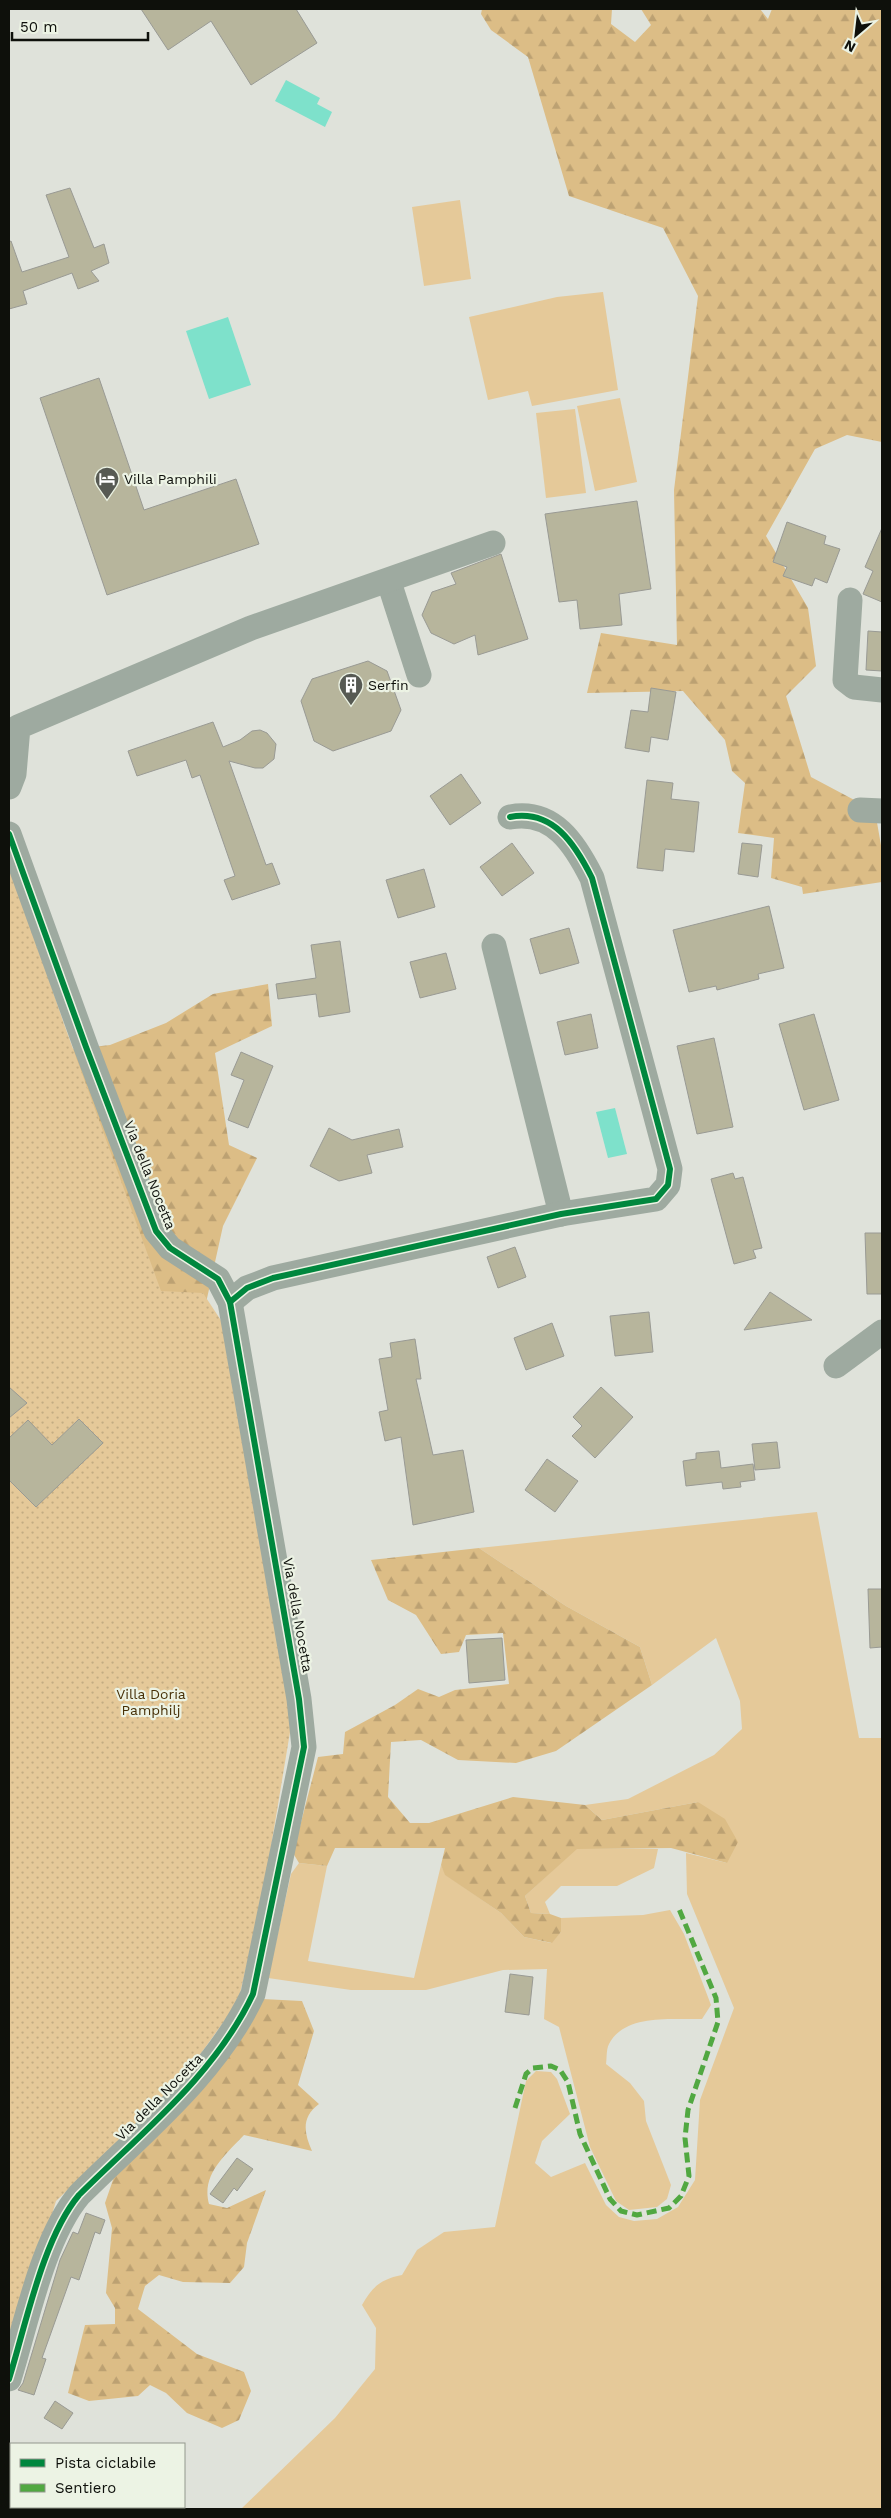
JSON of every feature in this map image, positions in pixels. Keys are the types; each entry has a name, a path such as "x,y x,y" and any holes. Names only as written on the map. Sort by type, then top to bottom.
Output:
{"street":[{"path":"9,787 14,774 18,727 251,628 389,582 493,544"},
{"path":"389,582 419,675"},
{"path":"850,600 845,680 854,687 882,690"},
{"path":"230,1302 247,1288 273,1278 561,1214 656,1199 668,1185 670,1169 592,878 568,840 554,825 527,815 510,817"},
{"name":"Via della Nocetta","path":"9,834 86,1047 156,1231 170,1248 218,1279 230,1302 298,1690 304,1748 254,1989 247,2007 226,2042 202,2073 79,2195 65,2214 46,2257 9,2379"},
{"path":"494,946 561,1214"},
{"path":"836,1366 882,1332"}],"green space":[{"path":"482,9 612,9 611,24 635,42 651,25 641,9 760,9 768,19 772,9 882,9 882,442 847,435 815,449 766,536 808,608 816,666 786,696 811,777 875,811 882,851 882,882 803,894 802,887 771,878 774,838 738,833 745,783 732,771 725,740 683,691 587,693 601,633 677,645 674,490 698,296 663,228 569,196 528,57 491,30 481,14"},
{"path":"460,200 471,279 424,286 412,207"},
{"path":"603,292 618,390 532,406 528,391 488,400 469,317 557,297"},
{"path":"620,398 637,482 595,491 577,406"},
{"path":"575,409 586,493 546,498 536,413"},
{"name":"Villa Doria Pamphilj","path":"9,860 64,1024 161,1291 203,1293 222,1322 295,1702 263,1895 238,2002 176,2088 56,2201 42,2248 9,2338"},
{"path":"268,984 272,1026 215,1053 229,1145 257,1158 223,1226 200,1330 9,1304 33,1054 110,1045 166,1023 213,994"},
{"path":"817,1512 859,1738 882,1738 882,2509 241,2509 335,2418 375,2369 376,2328 362,2305 370,2293 388,2279 402,2275 417,2250 444,2232 495,2227 526,2081 536,2071 551,2072 557,2079 570,2114 542,2141 535,2163 551,2177 585,2163 606,2205 619,2217 634,2221 657,2219 678,2207 695,2180 700,2100 734,2008 687,1894 686,1853 727,1863 698,1802 602,1820 585,1805 628,1799 714,1755 742,1729 740,1701 716,1638 652,1685 640,1647 566,1606 479,1548"},
{"path":"479,1548 566,1606 640,1647 652,1685 556,1751 516,1763 458,1760 421,1740 391,1742 388,1797 410,1823 429,1823 513,1797 585,1805 602,1820 698,1802 725,1819 738,1842 727,1863 671,1848 577,1849 525,1896 531,1913 550,1914 561,1918 561,1932 552,1943 524,1937 501,1913 445,1875 441,1865 445,1848 335,1848 327,1866 299,1863 293,1853 318,1757 343,1754 345,1732 395,1705 418,1689 439,1697 455,1690 509,1684 503,1633 466,1635 459,1652 441,1654 416,1615 388,1600 371,1560"},
{"path":"577,1848 658,1849 654,1868 617,1886 561,1886 545,1902 550,1914 531,1913 525,1896"},
{"path":"299,1863 327,1866 308,1961 414,1978 441,1865 446,1875 501,1913 524,1937 551,1943 561,1932 561,1918 643,1915 670,1910 684,1934 711,2005 702,2019 651,2020 626,2027 616,2034 609,2044 606,2064 630,2083 644,2101 646,2121 671,2185 667,2199 657,2207 629,2210 616,2201 590,2147 559,2027 544,2019 547,1969 503,1970 426,1990 351,1990 268,1978 291,1874"},
{"path":"262,1999 302,2001 314,2031 298,2085 319,2104 309,2114 306,2126 307,2138 312,2151 244,2135 216,2166 208,2184 207,2194 209,2204 227,2208 266,2190 247,2243 244,2267 230,2283 183,2282 159,2275 145,2286 138,2309 197,2354 244,2372 251,2391 239,2420 222,2428 187,2413 166,2393 150,2385 138,2396 89,2401 68,2393 85,2325 115,2324 115,2308 106,2293 112,2228 105,2203 115,2174"}],"shaded area":[{"path":"286,80 320,98 317,104 332,112 325,127 275,101"},
{"path":"228,317 251,385 209,399 186,331"},
{"path":"615,1108 627,1154 608,1158 596,1112"}],"building":[{"path":"141,9 296,9 317,43 251,85 211,21 168,50"},
{"path":"70,188 94,248 104,244 109,263 91,271 99,281 78,289 72,273 23,291 27,304 9,309 9,242 11,241 22,272 69,257 46,195"},
{"path":"99,378 144,510 236,479 259,544 107,595 40,398"},
{"path":"637,501 651,589 619,594 622,625 580,629 577,600 559,602 545,514"},
{"path":"787,522 826,536 824,544 840,549 827,583 815,578 812,586 783,576 787,567 773,562"},
{"path":"882,528 882,602 863,594 873,571 865,567"},
{"path":"501,554 528,639 478,655 475,635 454,644 431,633 422,615 432,592 456,584 451,573"},
{"path":"868,631 882,632 882,671 866,670"},
{"name":"Serfin","path":"368,661 387,671 401,710 391,731 333,751 314,741 301,701 312,679"},
{"path":"651,688 676,692 668,740 651,737 649,752 625,748 631,710 648,712"},
{"path":"213,722 223,747 240,740 252,731 260,730 267,733 276,744 274,759 263,768 255,768 229,761 266,865 272,863 280,884 232,900 224,880 235,876 200,775 192,778 186,760 137,776 128,751"},
{"path":"461,774 481,803 450,825 430,796"},
{"path":"647,780 673,783 671,799 699,802 694,852 665,849 663,871 637,868"},
{"path":"512,843 534,873 502,896 480,867"},
{"path":"742,843 762,845 758,877 738,874"},
{"path":"424,869 435,907 398,918 386,880"},
{"path":"769,906 784,968 758,974 759,979 717,990 716,986 689,992 673,930"},
{"path":"569,928 579,963 540,974 530,939"},
{"path":"340,941 350,1012 319,1017 316,994 278,999 276,984 316,978 311,945"},
{"path":"446,953 456,989 420,998 410,962"},
{"path":"591,1014 598,1048 565,1055 557,1022"},
{"path":"814,1014 839,1100 804,1110 779,1024"},
{"path":"714,1038 733,1127 697,1134 677,1046"},
{"path":"241,1052 273,1066 248,1128 228,1120 244,1080 231,1075"},
{"path":"329,1128 352,1140 399,1129 403,1147 367,1155 372,1173 339,1181 310,1166"},
{"path":"733,1173 735,1179 743,1177 762,1248 753,1250 756,1258 734,1264 711,1179"},
{"path":"865,1233 882,1233 882,1294 867,1294"},
{"path":"515,1247 526,1277 498,1288 487,1257"},
{"path":"770,1292 812,1320 744,1330"},
{"path":"649,1312 653,1352 615,1356 610,1316"},
{"path":"552,1323 564,1356 526,1370 514,1338"},
{"path":"415,1339 421,1379 416,1379 433,1455 463,1450 474,1512 413,1525 401,1437 385,1441 379,1412 388,1410 379,1359 392,1357 390,1343"},
{"path":"9,1387 27,1403 9,1418"},
{"path":"601,1387 633,1417 595,1458 572,1436 582,1426 573,1417"},
{"path":"79,1419 103,1443 36,1507 9,1480 9,1438 28,1420 52,1445"},
{"path":"777,1442 780,1468 755,1470 752,1444"},
{"path":"719,1451 721,1468 753,1464 755,1480 740,1482 741,1487 723,1489 722,1482 686,1486 683,1461 696,1459 696,1453"},
{"path":"547,1459 578,1481 555,1512 525,1490"},
{"path":"868,1589 882,1589 882,1647 870,1648"},
{"path":"502,1638 505,1680 469,1683 466,1640"},
{"path":"510,1974 533,1977 529,2015 505,2012"},
{"path":"237,2158 253,2169 237,2191 234,2188 223,2203 210,2194"},
{"path":"86,2213 105,2220 100,2234 95,2232 79,2280 71,2277 42,2358 46,2359 34,2395 18,2390 23,2383 60,2260 73,2232 78,2234"},
{"path":"55,2401 73,2413 62,2429 44,2418"}],"marked path":[{"path":"515,2108 526,2074 533,2068 551,2066 560,2070 568,2082 580,2134 610,2199 621,2211 637,2215 669,2208 681,2196 689,2176 685,2138 688,2110 718,2022 716,1998 679,1909"}],"cycle path":[{"path":"230,1302 247,1288 273,1278 561,1214 656,1199 668,1185 670,1169 592,878 578,853 561,832 539,818 525,816 510,817"},
{"path":"9,834 86,1047 156,1231 170,1248 218,1279 230,1302 299,1699 304,1747 253,1994 237,2023 198,2077 151,2126 79,2195 66,2213 55,2234 37,2283 9,2379"}],"place":[{"name":"Villa Pamphili","path":"107,500"},
{"name":"Serfin","path":"351,706"}]}
